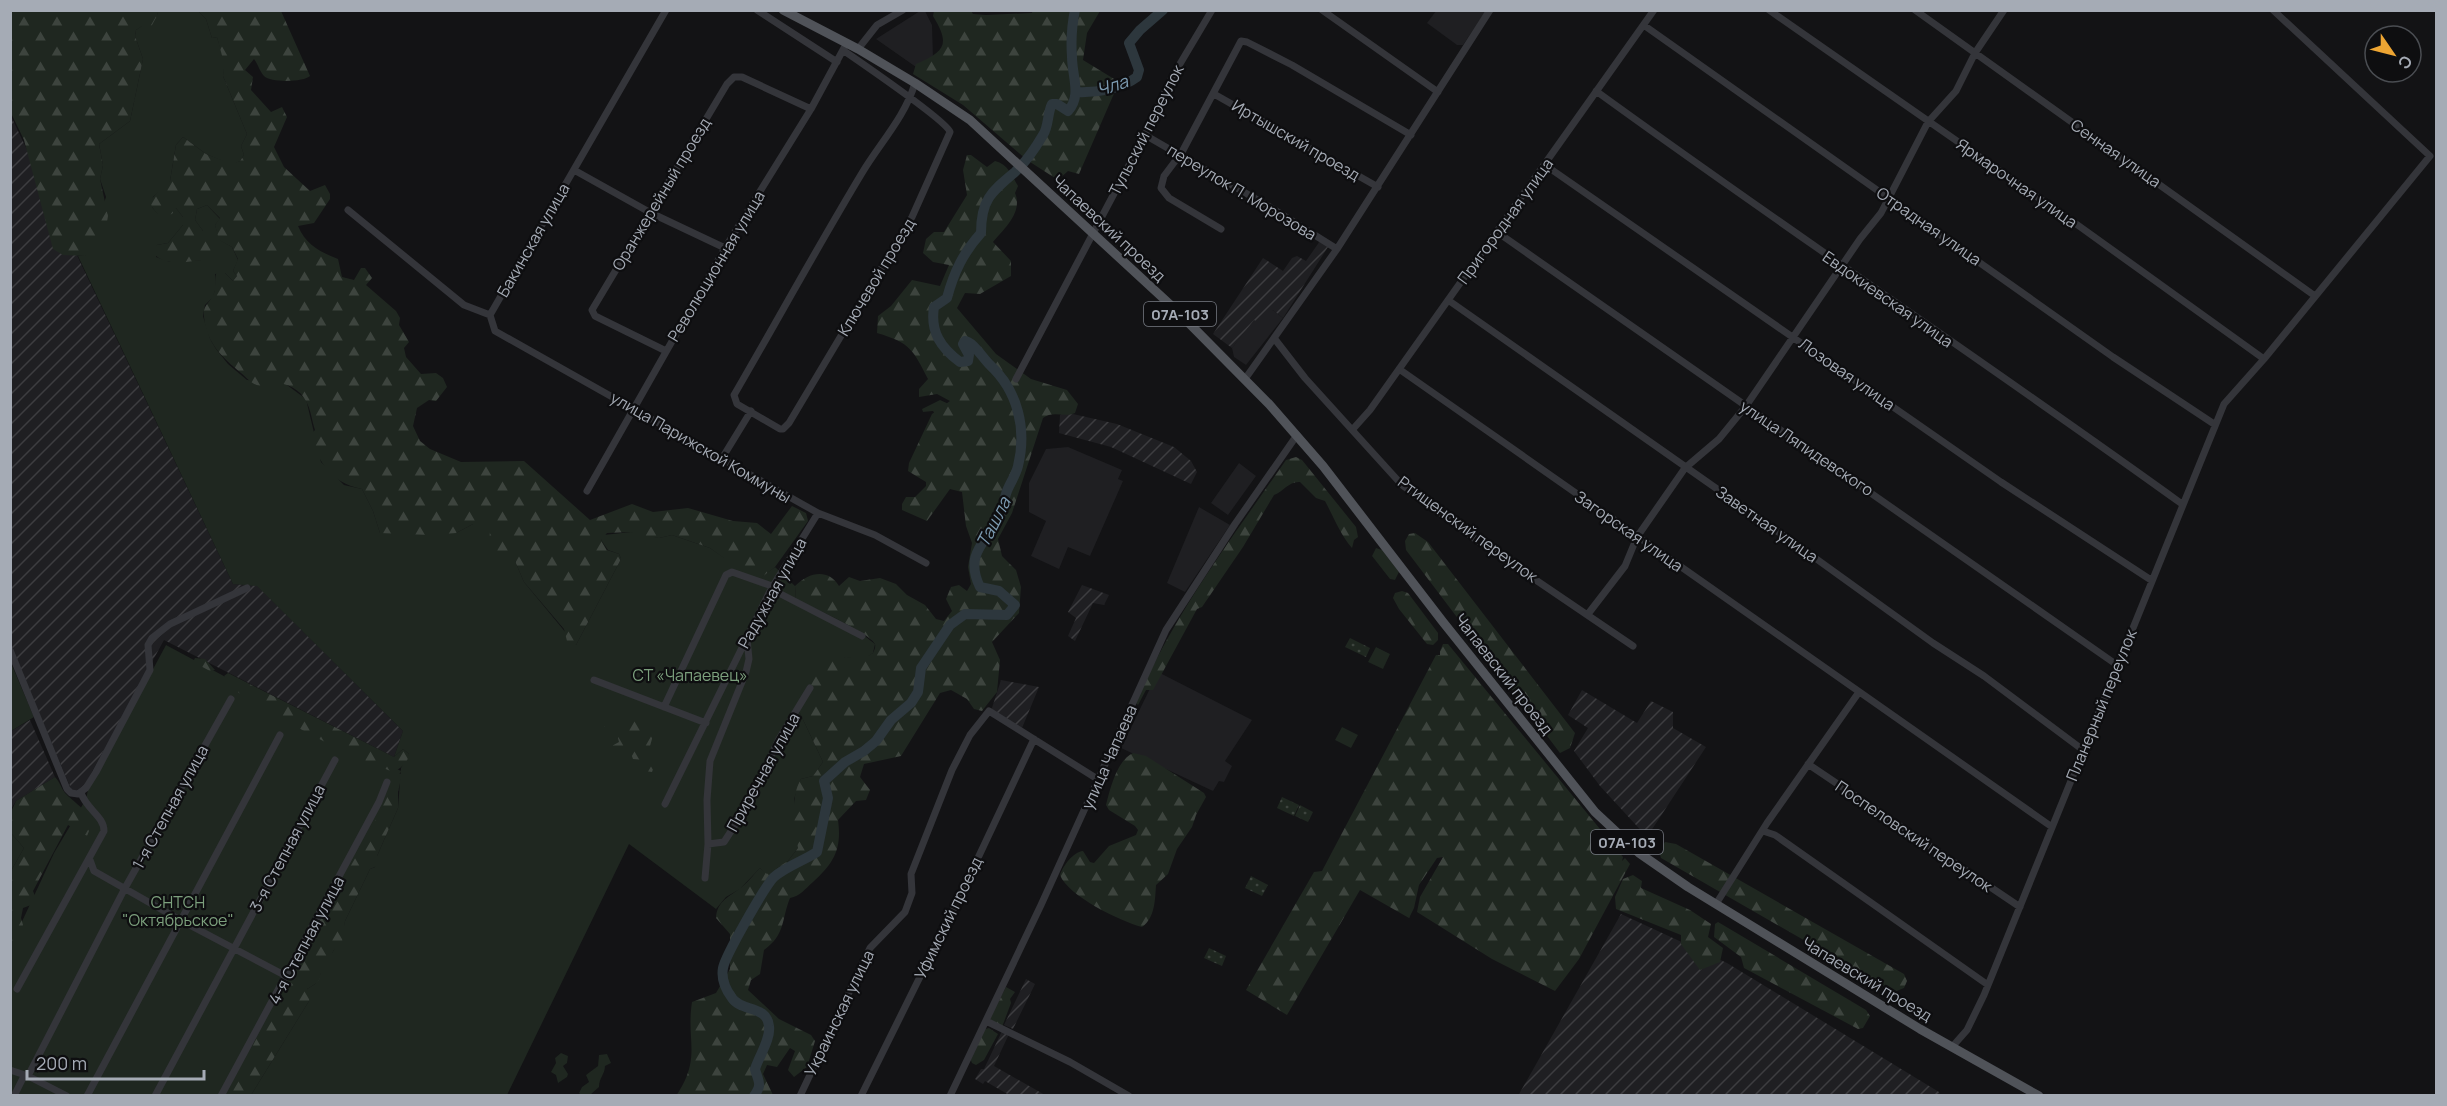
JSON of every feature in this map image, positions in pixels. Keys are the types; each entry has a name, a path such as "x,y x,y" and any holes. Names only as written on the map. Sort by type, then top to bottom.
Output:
{"main road":[{"name":"07А-103","path":"783,10 844,46 858,49 915,83"},
{"name":"Чапаевский проезд","path":"915,83 970,120 1176,310 1245,379 1297,435 1354,503 1443,622 1594,812 1639,853 1716,904 1952,1047 2039,1095"}],"street":[{"name":"Бакинская улица","path":"348,210 464,305 490,315 666,10"},
{"path":"757,10 837,63"},
{"path":"858,49 877,25 903,10"},
{"name":"Тульский переулок","path":"1016,379 1145,135 1171,79 1212,10"},
{"path":"1322,10 1438,92"},
{"path":"1245,379 1338,249 1490,10"},
{"name":"Пригородная улица","path":"1353,429 1400,369 1596,91 1645,26 1654,10"},
{"name":"Ярмарочная улица","path":"1769,10 2264,358"},
{"name":"Сенная улица","path":"1916,10 2315,296"},
{"path":"1588,614 1625,566 1637,537 1685,468 1719,439 1746,406 1860,240 1875,222 1928,122 1956,91 1975,53 2004,10"},
{"name":"Планерный переулок","path":"1952,1047 1967,1030 1988,985 2224,404 2430,156 2273,10"},
{"name":"Отрадная улица","path":"1645,26 2113,357 2214,424"},
{"path":"1221,229 1164,193 1161,188 1164,177 1180,155 1241,41 1292,64 1411,135"},
{"name":"Революционная улица","path":"587,491 725,248 811,110 844,46"},
{"name":"Ключевой проезд","path":"844,46 910,99 946,126 950,132 912,217 787,427 780,429 735,401 734,395 863,171 910,99 915,83"},
{"name":"Оранжерейный проезд","path":"666,351 595,316 592,310 727,84 734,77 742,77 811,110"},
{"name":"Евдокиевская улица","path":"1596,91 1754,206 2182,504"},
{"name":"Иртышский проезд","path":"1214,94 1378,187"},
{"name":"переулок П. Морозова","path":"1145,135 1338,249"},
{"name":"Лозовая улица","path":"1545,165 2001,482 2151,580"},
{"path":"574,170 651,213 725,248"},
{"name":"улица Ляпидевского","path":"1497,232 2117,665"},
{"name":"Заветная улица","path":"1448,300 1685,468 1804,549 1933,643 1984,675 2083,750"},
{"name":"улица Парижской Коммуны","path":"490,315 495,331 634,408 721,460 818,513 875,535 926,562"},
{"name":"Ртищенский переулок","path":"1274,338 1305,378 1402,485 1474,538 1633,646"},
{"name":"Загорская улица","path":"1400,369 2052,827"},
{"path":"721,460 751,411"},
{"name":"улица Чапаева","path":"950,1095 1099,780 1166,630 1235,524 1297,435"},
{"name":"Радужная улица","path":"665,804 772,587 818,513"},
{"path":"664,707 726,575 732,572 772,587 862,636"},
{"path":"10,650 67,789 74,794 81,793 96,772 150,670 148,645 152,638 170,624 247,588"},
{"path":"705,878 710,761 746,672 749,659 747,637"},
{"path":"594,680 706,723"},
{"name":"Приречная улица","path":"708,844 723,842 743,812 779,739 810,688"},
{"path":"1716,904 1808,764 1859,692"},
{"name":"1-я Степная улица","path":"14,1095 125,888 231,699"},
{"name":"Украинская улица","path":"800,1095 870,948 905,912 912,893 912,874 952,770 970,735 989,711 1034,740"},
{"path":"87,1095 280,735"},
{"path":"1034,740 1099,780"},
{"name":"Уфимский проезд","path":"861,1095 961,894 1034,740"},
{"name":"3-я Степная улица","path":"155,1095 335,760"},
{"name":"Поспеловский переулок","path":"1808,764 2020,907"},
{"name":"4-я Степная улица","path":"221,1095 379,802 387,782"},
{"path":"17,989 104,831 104,826 98,816 87,807 81,793"},
{"path":"1763,831 1775,835 1988,985"},
{"path":"90,860 94,871 286,976"},
{"path":"986,1021 1070,1062 1129,1095"},
{"path":"10,1070 67,1095"}],"shaded area":[{"path":"920,11 925,11 932,25 933,58 916,67 876,39"},
{"path":"1436,11 1486,11 1463,45 1457,45 1427,23"},
{"path":"10,114 233,584 257,585 403,731 394,757 164,640 82,790 72,791 11,647"},
{"path":"1320,241 1328,247 1283,318 1273,310 1262,325 1254,320 1232,348 1213,334 1263,258 1283,271 1292,258 1297,256 1306,261"},
{"path":"1273,310 1283,318 1246,365 1234,357 1232,348 1254,319"},
{"path":"1064,412 1117,424 1174,447 1191,461 1197,472 1191,484 1111,447 1059,433 1060,415"},
{"path":"1068,447 1122,470 1118,479 1123,481 1090,556 1068,547 1059,569 1031,556 1046,521 1029,512 1029,483 1046,449"},
{"path":"1239,463 1256,476 1228,515 1211,503"},
{"path":"1199,507 1230,525 1185,592 1167,583"},
{"path":"1082,585 1109,595 1104,605 1093,603 1075,641 1068,636 1076,618 1068,612"},
{"path":"1158,672 1252,720 1225,761 1232,766 1224,782 1219,781 1213,791 1121,748"},
{"path":"1001,680 1039,687 1022,728 991,711"},
{"path":"1582,690 1637,723 1651,701 1673,712 1673,728 1706,747 1647,837 1600,786 1574,751 1588,728 1568,715"},
{"path":"30,720 55,777 16,801 11,809 11,731"},
{"path":"1621,914 1727,963 1939,1092 1940,1095 1518,1096"},
{"path":"1026,979 1035,984 1013,1029 1004,1025"},
{"path":"1002,1031 1009,1034 994,1066 1045,1095 1009,1095 985,1081 983,1084 975,1079 981,1069 984,1069"}],"green space":[{"path":"11,10 156,10 158,14 148,28 142,26 136,30 135,36 143,59 130,121 99,144 103,165 100,179 108,216 104,239 85,256 63,255 53,249 24,140 11,113"},
{"path":"1033,10 1100,11 1087,33 1083,60 1119,82 1079,174 1068,171 1058,180 1027,160 963,105 913,74 916,64 934,55 942,46 942,33 933,16 934,11 971,11 973,14 986,15 1032,13"},
{"name":"СТ «Чапаевец»","path":"156,11 198,11 206,19 212,38 217,37 225,63 223,76 247,134 241,146 244,155 240,161 232,165 206,154 183,137 176,145 170,181 153,197 152,207 158,214 176,208 183,217 183,225 168,243 157,245 156,257 170,262 201,260 203,231 195,220 197,209 207,205 220,219 215,225 220,240 232,247 238,260 233,271 237,276 233,281 225,273 215,274 216,287 213,297 205,305 203,316 210,339 228,364 247,380 283,382 306,399 321,462 344,485 362,489 373,511 380,533 456,533 473,524 492,524 515,561 524,582 576,645 621,559 619,554 608,550 601,540 603,535 631,532 659,538 672,535 710,548 757,580 775,567 795,586 796,599 853,627 875,644 873,653 863,660 845,657 811,687 799,711 823,762 813,776 801,779 794,799 798,848 788,861 767,875 760,868 740,889 726,897 716,909 629,844 507,1095 251,1095 309,1001 307,989 315,984 342,935 345,921 370,869 375,867 377,856 398,808 401,768 409,754 403,749 394,757 403,731 257,586 233,584 78,256 85,256 106,197 100,179 103,165 99,144 130,121 143,59 135,36 136,30 158,14"},
{"path":"198,11 281,11 310,76 301,80 273,80 264,76 254,59 245,70 253,77 251,90 271,112 282,107 287,117 274,147 284,167 310,191 325,185 330,194 330,199 314,223 298,226 301,233 314,247 338,259 342,277 354,280 361,268 365,268 372,278 366,285 396,311 400,318 399,325 409,342 404,348 406,357 421,374 436,373 443,378 447,387 436,401 429,400 417,408 413,426 420,441 430,449 461,462 524,461 590,520 632,504 653,512 688,508 733,521 757,523 771,534 792,506 806,513 808,521 775,567 758,580 727,570 723,565 724,558 710,548 672,535 659,538 636,535 631,532 607,533 601,540 607,550 619,554 621,559 576,645 567,641 564,629 524,582 515,561 487,556 491,524 473,524 456,533 430,535 380,533 373,511 362,489 335,477 318,456 309,437 315,430 303,396 286,384 273,382 260,386 254,384 216,349 208,335 204,313 214,293 218,270 222,270 233,281 237,276 233,271 238,259 232,247 219,240 215,225 220,218 207,205 197,209 195,220 203,231 216,237 216,245 201,260 168,262 157,257 153,252 157,245 168,243 183,225 183,217 176,208 172,214 160,217 150,201 160,189 159,184 170,181 176,145 183,137 206,154 232,164 240,161 244,155 241,146 247,134 223,76 224,63 217,37 212,38 206,19"},
{"path":"967,155 971,155 987,167 995,161 1009,171 1018,186 1015,193 1017,207 1007,225 993,242 1011,261 1011,276 980,294 965,293 957,308 996,354 1031,379 1067,390 1078,404 1075,413 1043,418 1012,513 998,539 1002,556 1016,570 1021,587 1019,613 992,642 1000,660 997,692 982,711 974,709 967,699 951,690 940,693 901,756 864,764 860,777 870,790 866,800 856,801 838,820 839,839 831,862 802,892 790,898 780,932 764,950 760,974 751,980 748,990 779,1019 811,1035 815,1041 807,1067 794,1077 788,1070 795,1051 790,1048 777,1067 767,1065 763,1074 773,1095 676,1096 689,1070 691,1060 692,1002 716,993 730,969 730,934 716,918 718,908 723,901 745,885 760,868 767,874 788,861 798,848 795,831 795,794 801,779 813,776 823,762 799,711 815,676 828,662 836,658 866,657 873,653 875,648 875,644 862,633 796,599 795,586 800,581 818,574 829,576 839,586 849,577 860,581 880,578 896,584 907,595 925,605 936,619 944,621 952,611 946,599 951,587 959,585 967,591 971,584 968,567 972,543 966,526 962,492 950,489 927,521 902,510 906,497 915,497 926,486 926,482 908,471 909,463 932,414 950,401 937,394 919,397 919,389 928,379 914,354 897,340 877,333 878,316 891,306 912,280 940,286 949,265 933,262 923,253 926,239 934,232 944,232 967,195 963,170"},
{"path":"940,400 949,404 937,417 933,411 923,412 922,409"},
{"path":"1296,457 1302,460 1356,527 1358,537 1354,540 1352,548 1325,501 1316,498 1300,482 1293,483 1274,495 1243,547 1202,607 1197,609 1153,690 1146,690 1138,705 1136,703 1151,670 1185,608 1286,460"},
{"path":"1415,533 1428,542 1575,733 1570,748 1560,753 1406,550 1405,541 1409,534"},
{"path":"1376,548 1382,550 1399,572 1395,580 1390,579 1372,556"},
{"path":"1402,591 1408,593 1438,633 1438,640 1433,645 1427,644 1399,609 1393,598 1395,593"},
{"path":"1350,638 1370,648 1366,657 1345,647"},
{"path":"1443,644 1448,644 1623,857 1622,861 1625,858 1630,864 1579,959 1555,991 1492,959 1417,912 1420,897 1443,857 1437,858 1419,885 1414,908 1409,918 1360,890 1287,1015 1246,990 1314,872 1322,871 1436,655 1440,655"},
{"name":"СНТСН \"Октябрьское\"","path":"166,645 401,771 304,966 233,1095 11,1096 11,945 54,853 86,799 88,790"},
{"path":"1376,647 1390,654 1383,669 1368,662"},
{"path":"195,658 205,659 215,670 210,671 193,662"},
{"path":"11,663 34,717 10,731"},
{"path":"228,673 394,757 403,749 409,754 407,760 393,772 344,752 255,705 254,700 239,693 224,676"},
{"path":"620,717 626,723 632,718 637,722 641,719 645,723 651,717 657,721 650,746 657,758 652,772 645,771 647,767 645,760 633,759 629,748 612,750 610,747 619,742 618,738 621,733 604,726 608,721 614,725"},
{"path":"1342,727 1358,735 1351,748 1335,740"},
{"path":"1133,753 1146,756 1204,793 1206,797 1192,827 1177,849 1168,874 1156,885 1152,914 1142,927 1096,907 1073,891 1060,875 1069,860 1079,852 1083,851 1090,862 1094,863 1109,846 1136,835 1138,830 1135,826 1109,810 1106,805 1118,768"},
{"path":"398,774 402,774 398,792 398,808 377,856 379,865 370,869 345,921 342,944 334,949 327,973 321,973 318,981 307,989 310,994 309,1001 251,1095 226,1096 282,991 294,981 293,969 298,958 313,938 315,929 366,839"},
{"path":"55,777 65,793 82,808 87,817 89,831 87,836 68,825 33,891 35,896 31,905 23,908 21,918 23,925 18,938 18,948 11,953 11,871 24,848 11,833 11,812 16,801"},
{"path":"1282,797 1299,805 1294,816 1277,808"},
{"path":"1300,805 1313,812 1308,822 1295,816"},
{"path":"11,833 24,848 11,871"},
{"path":"1665,842 1676,844 1904,974 1907,981 1904,988 1894,992 1661,858 1659,851"},
{"path":"1633,875 1642,881 1641,888 1690,910 1711,924 1708,937 1723,948 1720,962 1700,970 1681,944 1681,935 1616,909 1615,897 1623,879"},
{"path":"1251,876 1268,885 1262,896 1245,888"},
{"path":"1718,922 1866,1010 1870,1016 1863,1028 1858,1029 1744,968 1741,957 1714,937 1715,924"},
{"path":"1209,948 1226,956 1222,966 1204,958"},
{"path":"1006,987 1015,992 1010,999 1011,1003 1002,1027 988,1022"},
{"path":"989,1028 998,1034 984,1060 976,1065 970,1058 985,1029"},
{"path":"561,1053 568,1056 567,1063 563,1066 568,1074 558,1083 556,1075 551,1072 556,1063 555,1058"},
{"path":"607,1054 611,1063 605,1066 599,1087 590,1095 581,1095 579,1093 582,1087 589,1082 586,1075 598,1066 599,1055"}],"waterway":[{"name":"Ташла","path":"754,1096 759,1085 755,1069 767,1042 769,1026 764,1015 736,1002 724,984 725,961 738,936 774,877 817,852 828,798 824,781 845,762 876,741 891,720 911,703 918,692 921,668 950,625 965,614 1007,615 1015,605 999,591 980,587 974,565 979,548 1001,513 1017,469 1021,452 1018,411 1000,375 971,344 965,341 963,344 969,355 968,361 960,362 947,351 935,332 933,316 934,307 947,298 960,263 981,233 985,204 994,191 1023,164 1034,149 1046,128 1052,104 1057,104 1068,111 1075,99 1072,64 1072,27 1075,10"},
{"name":"Чла","path":"1076,92 1108,89 1124,85 1137,77 1139,70 1129,43 1163,10"}]}
